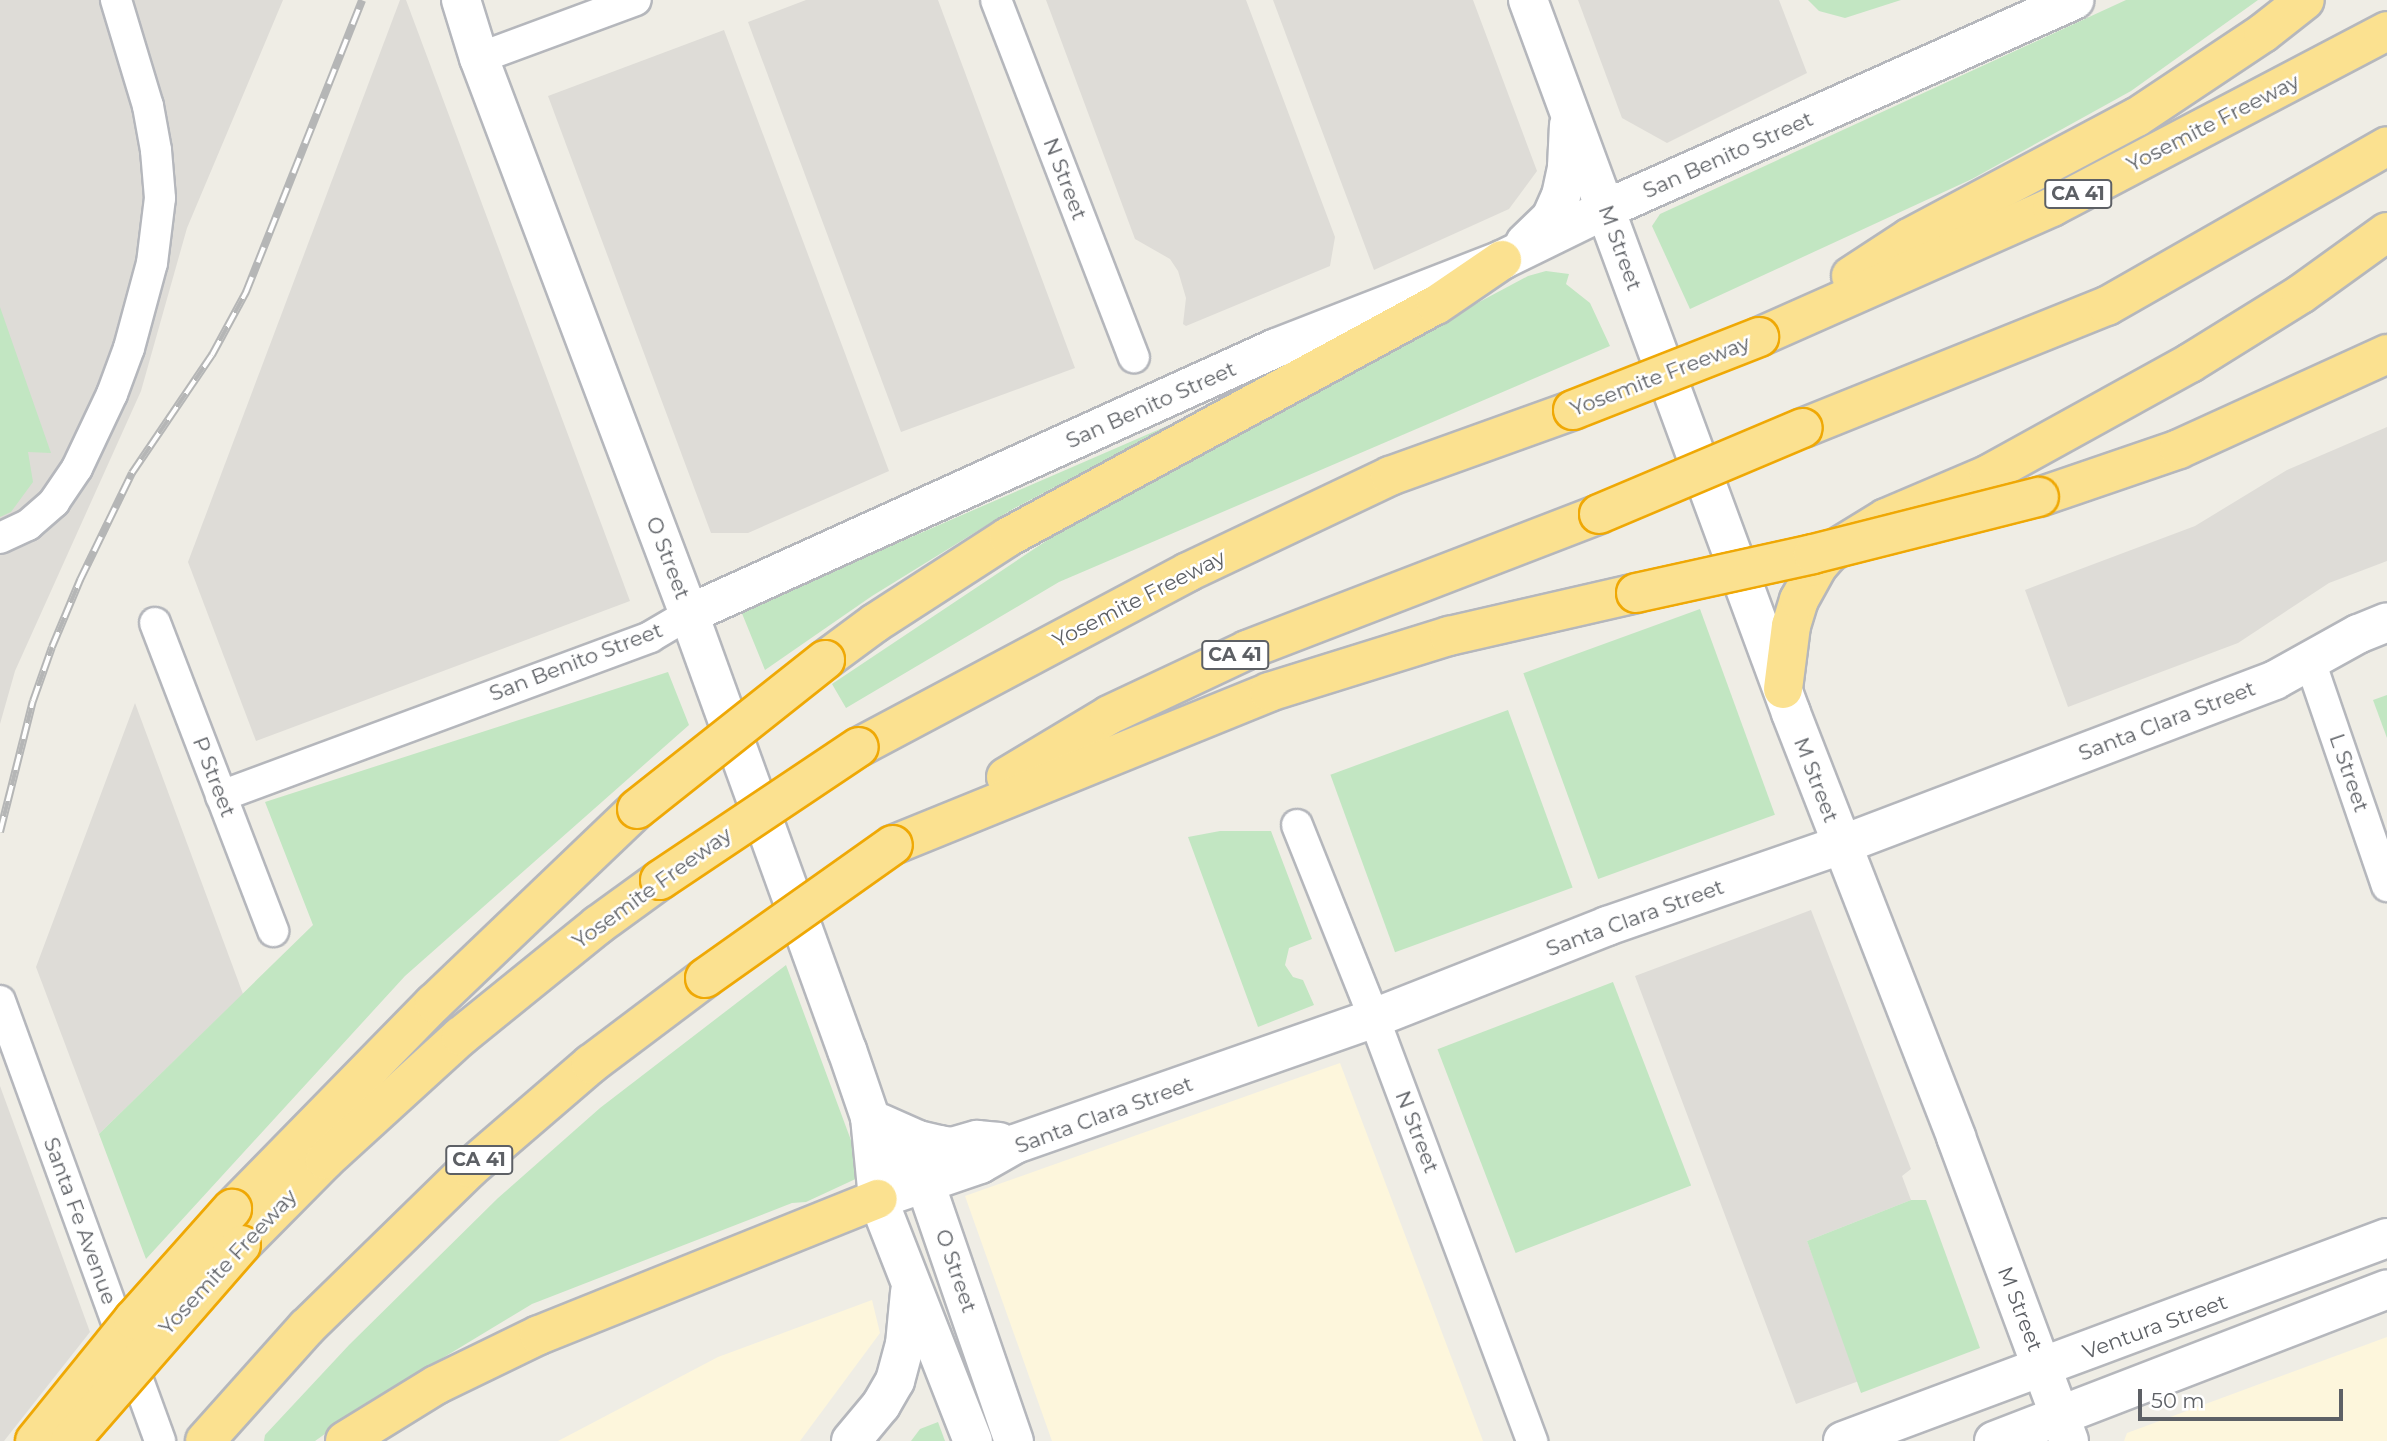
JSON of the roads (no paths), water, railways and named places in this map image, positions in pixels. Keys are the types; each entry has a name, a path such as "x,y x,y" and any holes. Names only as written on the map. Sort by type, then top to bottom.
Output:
{"highway":[{"path":"1759,337 1909,238 2137,117 2263,33 2305,0"},
{"name":"Yosemite Freeway","path":"70,1441 242,1245 325,1160 461,1036 598,925 660,880 859,747 1188,572 1390,476 1573,410 1759,337 2052,207 2387,31"},
{"name":"CA 41","path":"205,1441 357,1276 470,1168 591,1064 705,978 893,845 1109,715 1247,650 1599,514 1803,428 2107,306 2387,146"},
{"path":"1783,689 1791,626 1799,600 1817,567 1829,553 1886,518 1989,474 2190,363 2301,294 2387,232"},
{"path":"35,1441 133,1320 232,1209 434,1003 637,809 874,623 1008,537 1436,305 1502,260"},
{"path":"893,845 1269,692 1449,636 1814,554 2039,497 2179,449 2387,354"},
{"path":"345,1441 411,1398 521,1343 878,1199"}],"street":[{"path":"0,538 27,525 54,502 78,468 112,394 129,348 152,263 160,198 156,150 148,106 116,0"},
{"name":"O Street","path":"461,0 479,58 689,614 870,1117 878,1199 973,1441"},
{"path":"479,58 636,0"},
{"name":"N Street","path":"996,0 1134,357"},
{"name":"M Street","path":"1528,0 1841,845 2065,1429"},
{"name":"San Benito Street","path":"222,796 650,637 689,614 1276,348 1502,260 1606,209 2074,0"},
{"name":"M Street","path":"1502,260 1539,233 1551,218 1567,167 1567,136 1571,116"},
{"name":"Santa Clara Street","path":"878,1199 980,1164 1015,1144 1374,1018 1607,926 1841,845 2275,680 2358,634 2387,622"},
{"name":"P Street","path":"155,623 273,931"},
{"name":"L Street","path":"2310,661 2387,886"},
{"name":"N Street","path":"1297,825 1374,1018 1532,1441"},
{"name":"Santa Fe Avenue","path":"0,1001 160,1441"},
{"path":"870,1117 899,1133 939,1145 952,1147 977,1140 1015,1144"},
{"name":"O Street","path":"870,1117 925,1183 1014,1441"},
{"name":"Ventura Street","path":"1843,1441 2387,1238"},
{"path":"851,1441 881,1405 895,1381 905,1345 911,1283"},
{"path":"1994,1441 2065,1429 2387,1289"},
{"path":"881,1405 903,1388 930,1386 953,1389"}],"railway":[{"path":"0,832 33,701 80,580 132,473 212,355 246,292 362,0"}]}
